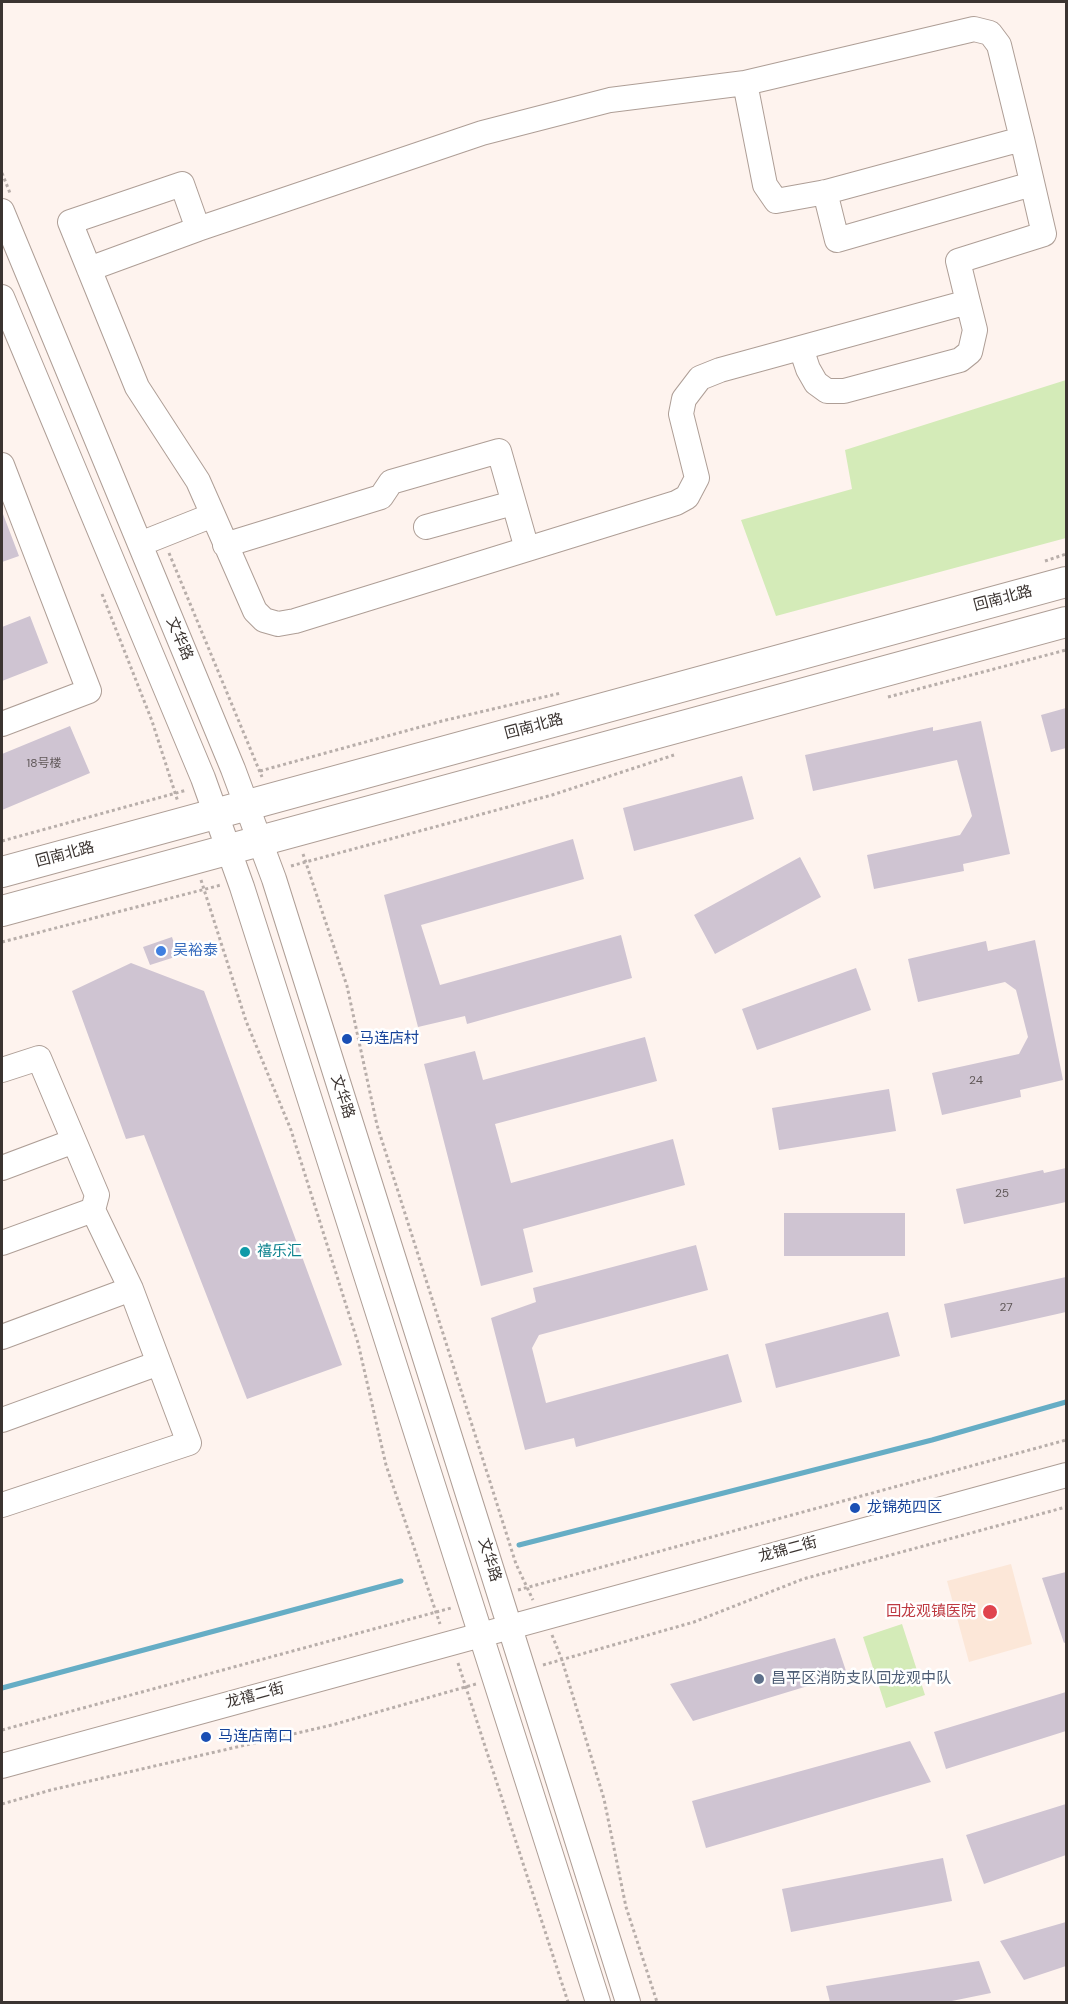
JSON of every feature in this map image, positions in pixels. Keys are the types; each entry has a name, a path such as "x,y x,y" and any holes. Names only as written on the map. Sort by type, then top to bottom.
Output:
{"main road":[{"name":"回南北路","path":"2,872 1066,582"},
{"path":"2,911 1066,622"}],"street":[{"path":"89,269 198,229 482,134 610,100 745,83 974,29 990,33 999,45 1044,234 958,261 975,330 970,352 960,360 844,391 827,391 812,376 801,348"},
{"path":"745,83 765,185 769,194 776,201 825,192 1022,139"},
{"path":"198,229 182,184 70,222 137,387 198,481 255,611 264,620 278,624 676,503 687,497 697,478 681,414 684,399 700,378 720,370 968,302"},
{"path":"825,192 837,240 1032,184"},
{"name":"文华路","path":"2,211 260,841 628,2002"},
{"name":"文华路","path":"2,297 216,814 598,2002"},
{"path":"225,545 381,497 391,483 499,451 527,549"},
{"path":"2,465 89,691 2,724"},
{"path":"426,527 513,502"},
{"path":"140,544 213,514"},
{"path":"2,1070 39,1058 97,1195 93,1210 131,1289 189,1443 2,1505"},
{"path":"2,1168 74,1141"},
{"path":"2,1243 93,1210"},
{"path":"2,1337 131,1289"},
{"path":"2,1420 159,1363"},
{"name":"龙锦二街","path":"509,1626 1066,1475"},
{"name":"龙禧二街","path":"2,1766 509,1626"}],"path":[{"path":"1044,561 1066,554"},
{"path":"885,698 1066,650"},
{"path":"280,765 442,721 563,693"},
{"path":"312,861 552,795 683,752"},
{"path":"2,841 171,795"},
{"path":"314,884 346,986 377,1125 524,1582"},
{"path":"2,942 198,891"},
{"path":"211,912 246,1021 291,1130 358,1343 386,1465 434,1608"},
{"path":"547,1582 1066,1440"},
{"path":"568,1658 694,1622 803,1579 1066,1507"},
{"path":"2,1731 426,1614"},
{"path":"564,1667 604,1799 626,1907 657,2002"},
{"path":"2,1804 51,1790 332,1725 447,1693"},
{"path":"470,1694 567,2002"}],"shaded area":[{"name":"回龙观镇医院","path":"1011,1564 1032,1644 969,1662 947,1581"}],"green space":[{"path":"1066,380 1066,538 776,616 741,520 852,489 845,450"},
{"path":"902,1624 925,1695 886,1708 863,1637"}],"building":[{"path":"2,515 19,556 2,562"},
{"path":"30,616 48,663 2,681 2,627"},
{"path":"1066,708 1066,748 1051,752 1041,715"},
{"path":"981,721 1010,854 963,864 964,871 874,889 867,855 960,835 972,816 957,760 813,791 805,755 933,727 933,731"},
{"path":"70,726 90,773 2,810 2,754"},
{"path":"742,776 754,819 634,851 623,808"},
{"path":"573,839 584,879 421,925 440,985 621,935 632,978 467,1024 465,1016 418,1027 384,895"},
{"path":"800,857 821,897 715,954 694,915"},
{"name":"吴裕泰","path":"172,937 178,956 150,965 143,947"},
{"path":"1035,940 1063,1080 1020,1090 1021,1097 942,1115 932,1073 1019,1054 1028,1037 1016,990 1005,982 918,1002 908,959 986,941 988,951"},
{"name":"禧乐汇","path":"131,963 204,991 342,1365 247,1399 144,1135 126,1139 72,991"},
{"path":"856,968 871,1010 757,1050 742,1009"},
{"path":"645,1037 657,1081 495,1124 511,1183 673,1139 685,1185 523,1229 533,1272 481,1286 424,1064 475,1051 483,1080"},
{"path":"889,1089 896,1131 779,1150 772,1108"},
{"path":"1066,1168 1066,1202 964,1224 956,1189 1043,1170 1044,1173"},
{"path":"784,1213 905,1213 905,1256 784,1256"},
{"path":"696,1245 708,1290 539,1335 532,1348 546,1403 728,1354 742,1402 576,1447 574,1438 525,1450 491,1318 536,1302 533,1288"},
{"path":"1066,1277 1066,1312 951,1338 944,1304"},
{"path":"888,1312 900,1356 776,1388 765,1344"},
{"path":"1066,1572 1066,1642 1064,1643 1042,1578"},
{"name":"昌平区消防支队回龙观中队","path":"835,1638 847,1674 693,1721 670,1684"},
{"path":"1066,1692 1066,1731 946,1769 934,1732"},
{"path":"910,1741 931,1782 706,1848 692,1801"},
{"path":"1066,1804 1066,1855 984,1884 966,1835"},
{"path":"943,1858 952,1901 791,1932 782,1889"},
{"path":"1066,1922 1066,1966 1024,1980 1000,1941"},
{"path":"979,1961 991,1993 947,2002 830,2002 826,1986"}],"waterway":[{"path":"519,1545 932,1440 1066,1402"},
{"path":"2,1688 401,1581"}],"place":[{"name":"吴裕泰","path":"161,951"},
{"name":"马连店村","path":"347,1039"},
{"name":"禧乐汇","path":"245,1252"},
{"name":"龙锦苑四区","path":"855,1508"},
{"name":"回龙观镇医院","path":"990,1612"},
{"name":"昌平区消防支队回龙观中队","path":"759,1679"},
{"name":"马连店南口","path":"206,1737"}]}
